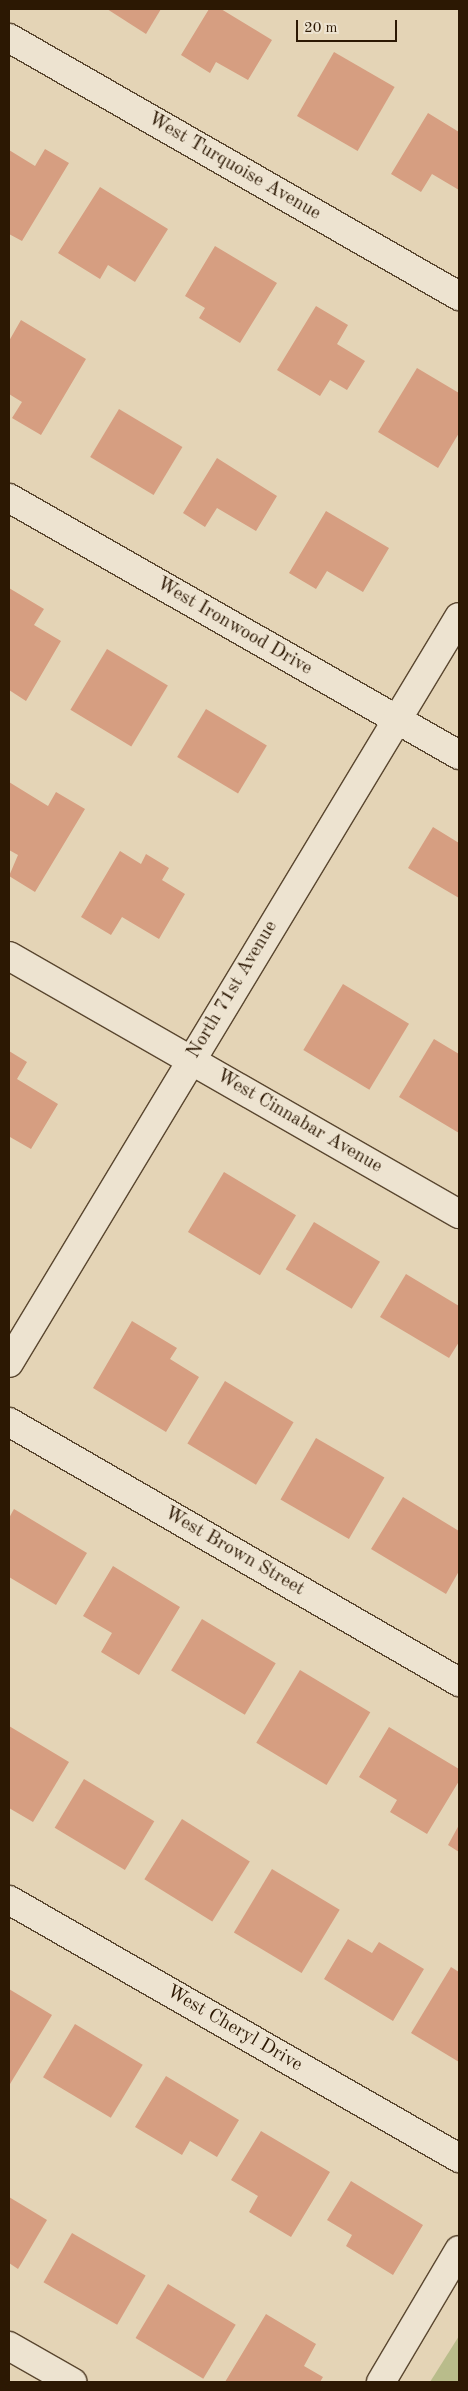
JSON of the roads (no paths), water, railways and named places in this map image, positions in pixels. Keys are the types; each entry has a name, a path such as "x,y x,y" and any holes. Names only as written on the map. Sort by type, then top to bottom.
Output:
{"street":[{"name":"West Turquoise Avenue","path":"9,38 459,296"},
{"name":"West Ironwood Drive","path":"9,498 459,756"},
{"name":"North 71st Avenue","path":"9,1363 459,617"},
{"name":"West Cinnabar Avenue","path":"9,956 459,1214"},
{"name":"West Brown Street","path":"9,1422 459,1682"},
{"name":"West Cheryl Drive","path":"9,1900 459,2158"},
{"path":"381,2382 459,2250"},
{"path":"9,2346 72,2382"}]}
